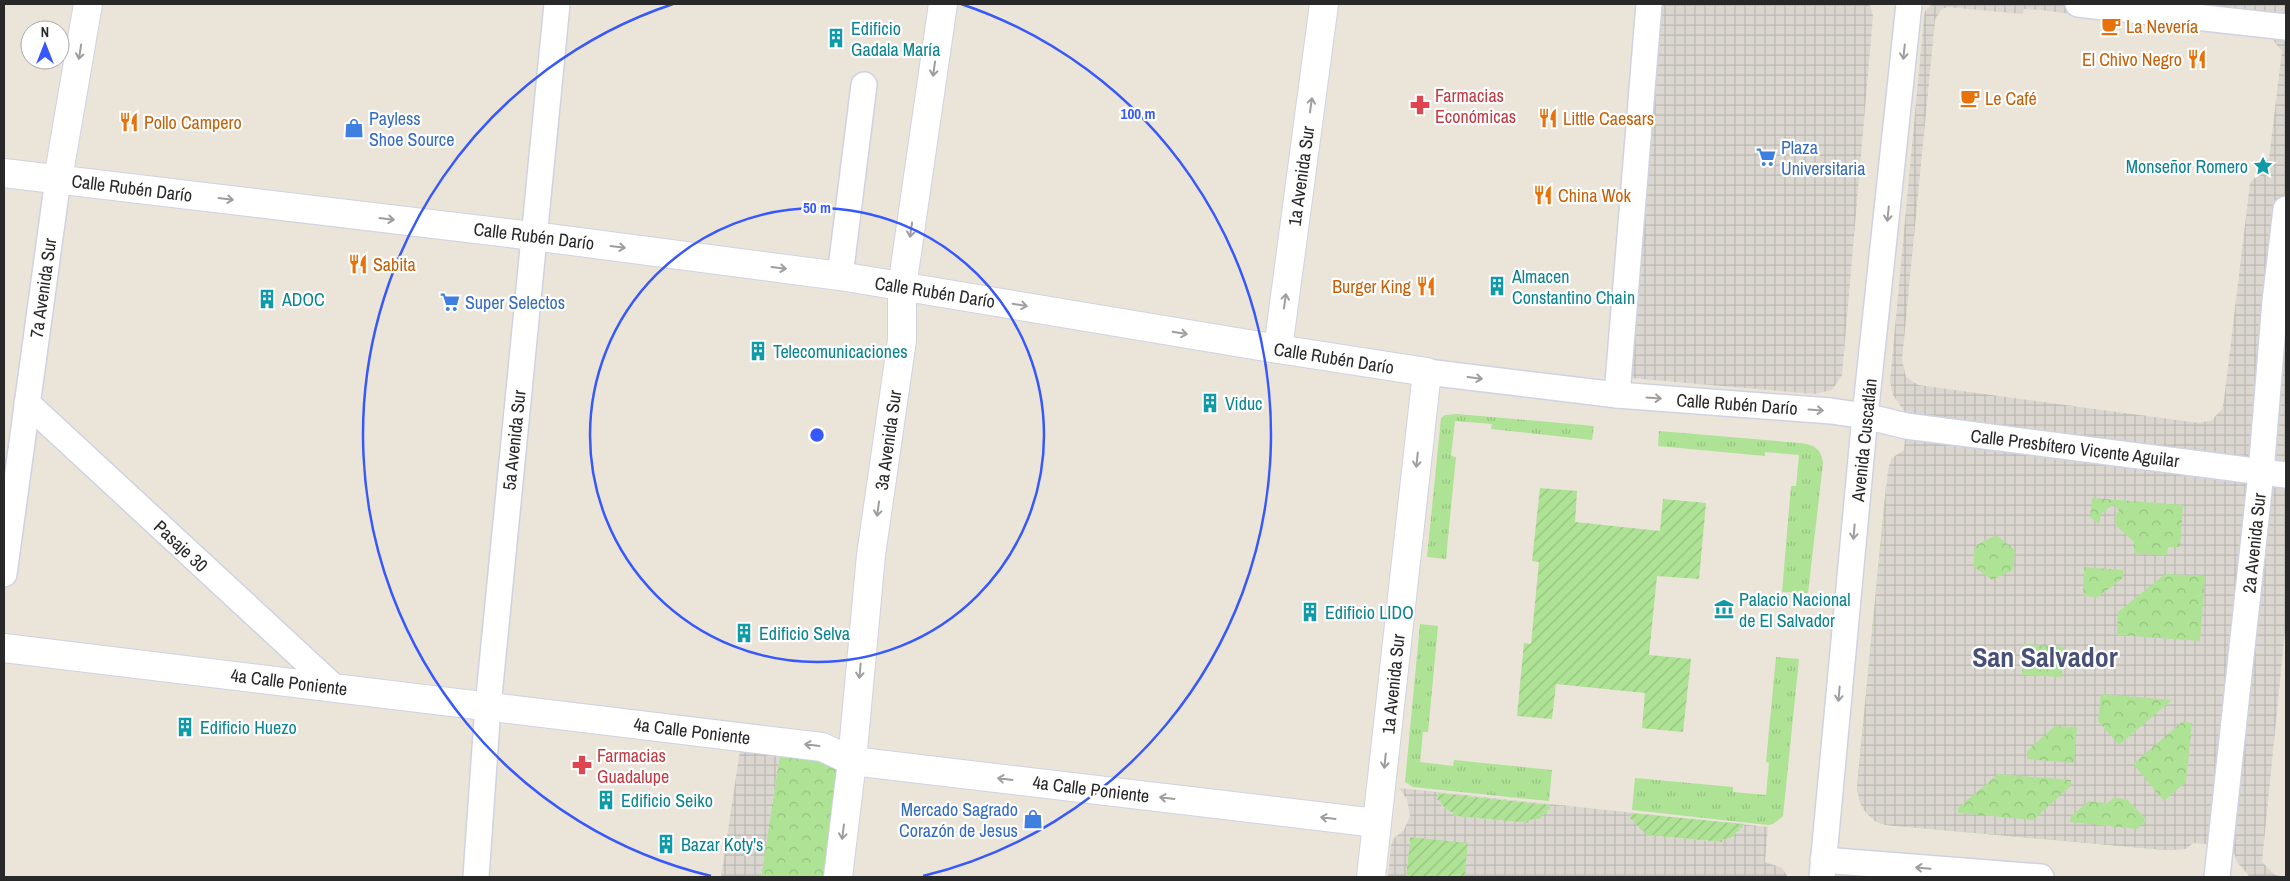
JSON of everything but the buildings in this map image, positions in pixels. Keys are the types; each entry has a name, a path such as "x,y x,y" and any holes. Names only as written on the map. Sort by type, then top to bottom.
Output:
{"street":[{"name":"7a Avenida Sur","path":"4,574 58,179 88,4"},
{"name":"5a Avenida Sur","path":"476,877 488,706 557,4"},
{"name":"3a Avenida Sur","path":"838,877 852,761 872,555 902,340 902,287 944,4"},
{"name":"1a Avenida Sur","path":"1278,349 1324,4"},
{"path":"1617,395 1649,4"},
{"name":"Avenida Cuscatlán","path":"1822,868 1865,416 1909,4"},
{"path":"2078,4 2286,27"},
{"path":"840,276 864,85"},
{"name":"Calle Rubén Darío","path":"4,173 534,236 840,276 1427,372 1617,395 1831,411 1865,416"},
{"name":"2a Avenida Sur","path":"2217,877 2261,473 2286,209"},
{"name":"1a Avenida Sur","path":"1371,877 1427,372"},
{"name":"Pasaje 30","path":"28,403 335,688"},
{"name":"Calle Presbítero Vicente Aguilar","path":"1865,416 1906,426 2286,475"},
{"name":"4a Calle Poniente","path":"4,648 822,746 852,761 1376,823"},
{"path":"1822,868 2041,877"}],"green space":[{"path":"1457,414 1594,426 1592,440 1491,429 1492,424 1455,421 1451,456 1456,457 1446,559 1427,557 1441,418 1445,415"},
{"path":"1659,431 1800,443 1813,446 1819,451 1823,463 1808,593 1782,592 1791,486 1796,486 1799,455 1765,452 1765,456 1658,446"},
{"path":"1886,486 2214,496 2186,849 2165,850 1886,825 1869,816 1862,806 1857,787"},
{"path":"1540,488 1577,491 1575,522 1660,531 1663,499 1706,503 1699,579 1657,576 1649,655 1691,659 1683,732 1642,728 1645,693 1556,684 1552,719 1517,716 1524,643 1531,644 1539,562 1532,561"},
{"path":"1420,624 1438,626 1428,732 1423,732 1420,762 1453,766 1454,760 1552,770 1549,801 1413,787 1405,782"},
{"path":"1776,657 1799,659 1783,816 1773,824 1768,825 1632,810 1635,778 1733,787 1733,792 1766,795 1769,763 1766,762"},
{"path":"782,741 852,761 838,877 761,877"},
{"path":"1438,793 1551,805 1550,811 1541,819 1529,820 1529,823 1453,816 1437,800"},
{"path":"1631,813 1744,824 1739,833 1729,839 1722,840 1722,842 1646,835 1630,819"},
{"path":"1410,837 1468,842 1465,877 1406,877"}],"shaded area":[{"name":"Plaza Universitaria","path":"1649,4 1870,4 1873,16 1842,375 1832,390 1814,394 1618,377"},
{"path":"1932,4 2286,4 2286,621 2262,862 2275,875 2286,877 2250,877 2237,862 2232,846 2193,843 2186,849 2165,850 1886,825 1876,822 1866,813 1860,803 1857,787 1888,469 1892,458 1904,450 1907,415 1893,395 1890,381 1925,11","holes":["1947,7 2023,14 2024,9 2040,10 2272,39 2282,51 2269,158 2250,183 2224,400 2222,409 2212,420 2199,423 1918,385 1906,377 1902,360 1935,20 1941,10","2092,498 2183,505 2180,547 2168,547 2167,556 2134,553 2134,542 2115,525 2115,515 2119,511 2114,504 2101,514 2099,524 2090,517","1996,535 2015,550 2013,570 1992,580 1973,566 1975,546","2084,567 2123,570 2123,578 2098,597 2083,596","2165,574 2205,576 2200,641 2117,635 2118,612","2024,644 2064,647 2062,677 2022,675","2101,694 2172,700 2119,745 2098,721","2182,722 2192,723 2186,782 2164,801 2133,764","2055,726 2077,727 2074,763 2027,759 2027,751","1998,774 2071,780 2070,787 2033,820 1958,813 1958,808","2114,798 2127,799 2147,820 2137,829 2070,822 2071,816 2089,801 2107,803"]},
{"path":"742,737 782,741 761,877 721,877"},
{"path":"1399,788 1688,819 1631,813 1630,819 1641,830 1646,832 1646,835 1722,842 1722,839 1733,838 1736,832 1739,831 1739,828 1743,828 1744,824 1768,827 1765,862 1782,868 1788,877 1465,877 1468,843 1410,837 1406,877 1388,877 1393,839 1404,830 1410,816 1407,799","holes":["1438,793 1551,805 1550,810 1547,810 1547,814 1543,813 1540,819 1529,820 1528,823 1453,816 1454,813 1447,810 1440,804 1441,801 1437,800"]}],"place":[{"name":"La Nevería","path":"2111,26"},
{"name":"Edificio Gadala María","path":"836,38"},
{"name":"El Chivo Negro","path":"2197,59"},
{"name":"Le Café","path":"1970,98"},
{"name":"Farmacias Económicas","path":"1420,105"},
{"name":"Little Caesars","path":"1548,118"},
{"name":"Pollo Campero","path":"129,122"},
{"name":"Payless Shoe Source","path":"354,128"},
{"name":"Plaza Universitaria","path":"1766,157"},
{"name":"Monseñor Romero","path":"2263,166"},
{"name":"China Wok","path":"1543,195"},
{"name":"Sabita","path":"358,264"},
{"name":"Burger King","path":"1426,286"},
{"name":"Almacen Constantino Chain","path":"1497,286"},
{"name":"ADOC","path":"267,299"},
{"name":"Super Selectos","path":"450,302"},
{"name":"Telecomunicaciones","path":"758,351"},
{"name":"Viduc","path":"1210,403"},
{"name":"Palacio Nacional de El Salvador","path":"1724,609"},
{"name":"Edificio LIDO","path":"1310,612"},
{"name":"Edificio Selva","path":"744,633"},
{"name":"Edificio Huezo","path":"185,727"},
{"name":"Farmacias Guadalupe","path":"582,765"},
{"name":"Edificio Seiko","path":"606,800"},
{"name":"Mercado Sagrado Corazón de Jesus","path":"1033,819"},
{"name":"Bazar Koty's","path":"666,844"}],"district":[{"name":"San Salvador","path":"2045,657"}]}
